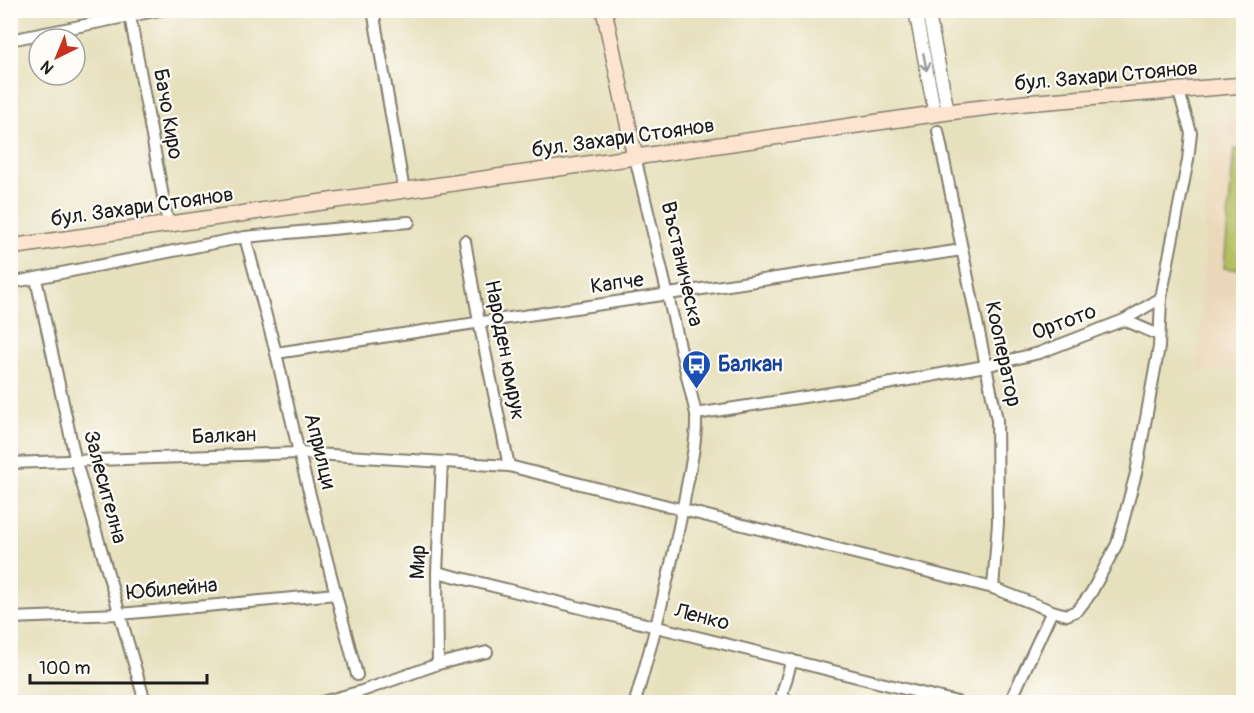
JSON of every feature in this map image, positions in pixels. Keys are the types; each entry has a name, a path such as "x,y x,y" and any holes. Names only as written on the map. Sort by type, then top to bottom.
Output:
{"main road":[{"name":"Въстаническа","path":"604,10 634,157"},
{"name":"бул. Захари Стоянов","path":"10,247 941,113 1025,103 1244,85"}],"street":[{"path":"10,40 129,13 160,10"},
{"path":"373,10 404,190"},
{"path":"915,10 941,113"},
{"path":"928,10 941,113"},
{"name":"Бачо Киро","path":"129,13 168,224"},
{"path":"1124,320 1159,335 1161,298 1188,160 1191,133 1179,92"},
{"name":"Кооператор","path":"938,131 997,420 998,523 993,588"},
{"name":"Въстаническа","path":"634,157 696,414 697,431 657,626 635,702"},
{"path":"10,283 245,237 409,222"},
{"name":"Априлци","path":"245,237 357,675"},
{"name":"Народен юмрук","path":"465,242 509,466"},
{"name":"Капче","path":"276,353 668,296 962,250"},
{"name":"Залесителна","path":"36,279 76,462 145,702"},
{"name":"Ортото","path":"696,414 881,385 985,366 1039,353 1124,320 1161,298"},
{"name":"Балкан","path":"10,463 299,453 509,466 993,588 1067,615 1077,610 1091,593 1117,544 1136,473 1159,335"},
{"name":"Мир","path":"438,664 436,572 442,462"},
{"name":"Ленко","path":"436,572 957,702"},
{"name":"Юбилейна","path":"10,618 120,614 336,594"},
{"path":"1010,702 1052,611"},
{"path":"322,702 362,691 438,664 487,652"},
{"path":"788,702 782,694 792,660"}],"shaded area":[{"path":"1243,119 1243,371 1199,371 1210,120"}],"green space":[{"path":"1234,149 1243,150 1243,270 1224,268"}],"place":[{"name":"Балкан","path":"697,390"}]}
